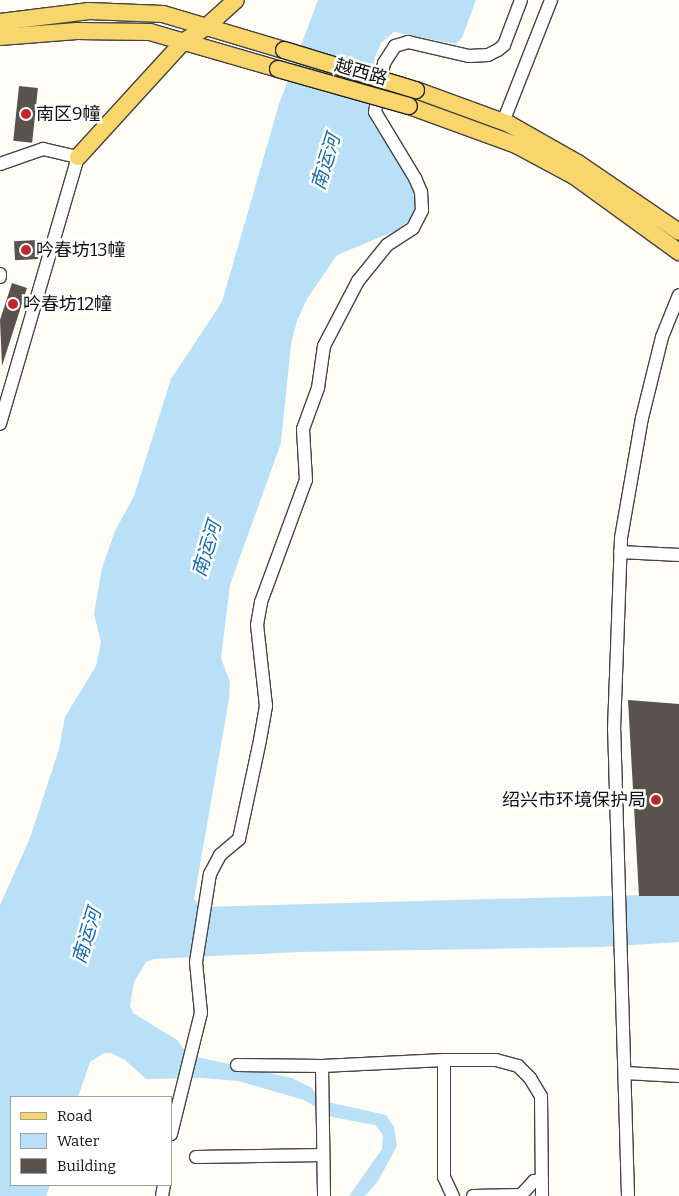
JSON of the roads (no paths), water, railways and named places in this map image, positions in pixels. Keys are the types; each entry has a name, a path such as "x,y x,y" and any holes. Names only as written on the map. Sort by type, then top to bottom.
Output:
{"main road":[{"path":"78,157 183,42 206,27 236,0"},
{"name":"越西路","path":"0,22 89,11 164,14 416,90 503,122 578,163 679,232"},
{"name":"越西路","path":"0,37 77,32 150,32 409,106 470,126 524,149 574,176 679,252"}],"street":[{"path":"172,1129 201,1013 196,962 210,874 220,855 239,838 266,706 257,625 261,602 306,480 303,429 318,388 324,346 358,282 387,246 413,228 422,210 421,192 415,178 375,112 384,63 395,46 408,42 469,56 488,55 504,45 520,0"},
{"path":"503,122 551,0"},
{"path":"0,164 43,148 78,157 0,424"},
{"path":"628,1196 614,730 620,552 642,418 662,337 679,295"},
{"path":"620,552 679,555"},
{"path":"444,1060 444,1177 453,1196"},
{"path":"237,1065 322,1066 444,1060 496,1060 518,1066 530,1078 541,1096 542,1196"},
{"path":"322,1066 324,1196"},
{"path":"624,1073 679,1076"},
{"path":"196,1157 324,1156"},
{"path":"473,1196 521,1195 534,1181 542,1180"}],"water":[{"name":"南运河","path":"318,0 476,0 462,38 455,44 394,32 381,43 375,57 369,90 373,124 403,164 414,193 415,211 409,221 395,231 337,255 307,299 297,321 291,344 281,443 230,585 221,658 230,682 229,699 194,899 201,907 679,894 679,942 601,947 300,952 154,959 146,962 134,982 130,1006 133,1013 177,1040 188,1055 292,1078 312,1088 319,1100 386,1115 394,1127 397,1146 378,1181 365,1196 349,1196 382,1149 383,1135 375,1125 332,1117 304,1100 238,1081 203,1078 146,1079 125,1060 111,1053 104,1053 90,1062 78,1096 10,1096 10,1186 50,1186 46,1196 0,1196 0,905 30,838 59,749 65,717 96,666 101,642 94,614 102,568 115,531 134,496 171,379 222,302 279,104"}],"place":[{"name":"南区9幢","path":"26,114"},
{"name":"吟春坊13幢","path":"26,250"},
{"name":"吟春坊12幢","path":"13,304"},
{"name":"绍兴市环境保护局","path":"656,800"}]}
